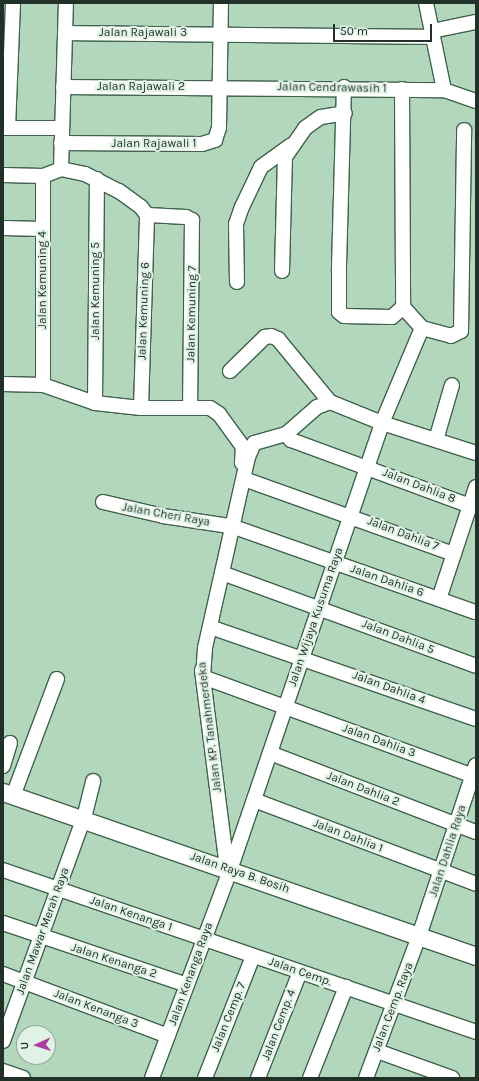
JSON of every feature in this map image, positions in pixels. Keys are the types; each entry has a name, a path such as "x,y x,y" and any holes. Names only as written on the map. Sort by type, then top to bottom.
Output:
{"main road":[{"name":"Jalan Raya B. Bosih","path":"8,794 82,821 227,868 476,956"}],"street":[{"path":"13,3 6,128 62,128"},
{"path":"61,169 66,3"},
{"name":"Jalan Rajawali 1","path":"62,143 210,143 216,140 219,128 221,3"},
{"path":"426,3 444,90"},
{"name":"Jalan Rajawali 3","path":"65,33 433,34 476,22"},
{"name":"Jalan Rajawali 2","path":"63,87 220,87"},
{"name":"Jalan Cendrawasih 1","path":"220,87 344,87 444,90 476,101"},
{"path":"344,87 345,113 339,312 344,316 392,317 403,307"},
{"path":"402,89 403,307 422,328 451,336 461,331 464,130"},
{"path":"282,271 285,157 291,146 305,128 321,117 345,113"},
{"path":"237,282 236,224 242,207 261,167 291,146"},
{"path":"3,175 43,176 61,169 86,174 125,195 141,207 146,215"},
{"name":"Jalan Kemuning 4","path":"42,384 43,176"},
{"name":"Jalan Kemuning 5","path":"95,403 97,179"},
{"name":"Jalan Kemuning 7","path":"146,215 186,217 192,220 190,408"},
{"name":"Jalan Kemuning 6","path":"141,408 146,215"},
{"path":"3,228 43,229"},
{"name":"Jalan Wijaya Kusuma Raya","path":"227,868 254,800 382,423 422,328"},
{"path":"230,370 265,337 271,336 278,339 330,402 382,423 476,453"},
{"path":"3,384 42,384 95,403 141,408 210,408 219,414 230,429 249,445 250,450 244,479 231,527 210,627 203,677"},
{"path":"436,440 452,385"},
{"path":"249,445 286,434 317,408 330,402"},
{"name":"Jalan Dahlia 8","path":"286,434 291,440 368,467 470,506"},
{"name":"Jalan KP. Tanahmerdeka","path":"227,868 203,677 201,650 205,625 231,527 249,445"},
{"name":"Jalan Dahlia 7","path":"244,479 351,515 454,554"},
{"path":"439,600 476,487"},
{"name":"Jalan Cheri Raya","path":"103,502 163,516 231,527 335,563"},
{"name":"Jalan Dahlia 6","path":"335,563 476,612"},
{"name":"Jalan Dahlia 5","path":"222,573 476,666"},
{"name":"Jalan Dahlia 4","path":"210,627 303,657 476,719"},
{"name":"Jalan Dahlia 3","path":"203,677 475,772"},
{"path":"8,794 57,680"},
{"path":"3,766 10,743"},
{"name":"Jalan Dahlia 2","path":"270,753 476,832"},
{"name":"Jalan Dahlia Raya","path":"419,936 475,772"},
{"name":"Jalan Mawar Merah Raya","path":"4,1033 59,889 82,821 93,781"},
{"name":"Jalan Dahlia 1","path":"254,800 476,884"},
{"name":"Jalan Kenanga Raya","path":"152,1078 204,939 227,868"},
{"name":"Jalan Kenanga 1","path":"3,870 204,939"},
{"name":"Jalan Kenanga 2","path":"3,923 187,985"},
{"name":"Jalan Cemp. Raya","path":"366,1078 395,1004 419,936"},
{"name":"Jalan Cemp.","path":"204,939 476,1032"},
{"name":"Jalan Cemp. 7","path":"205,1078 253,956"},
{"name":"Jalan Cemp. 4","path":"258,1078 300,972"},
{"name":"Jalan Kenanga 3","path":"3,974 168,1036"},
{"path":"310,1078 346,988"},
{"path":"376,1051 452,1078"},
{"path":"3,1071 22,1078"}]}
